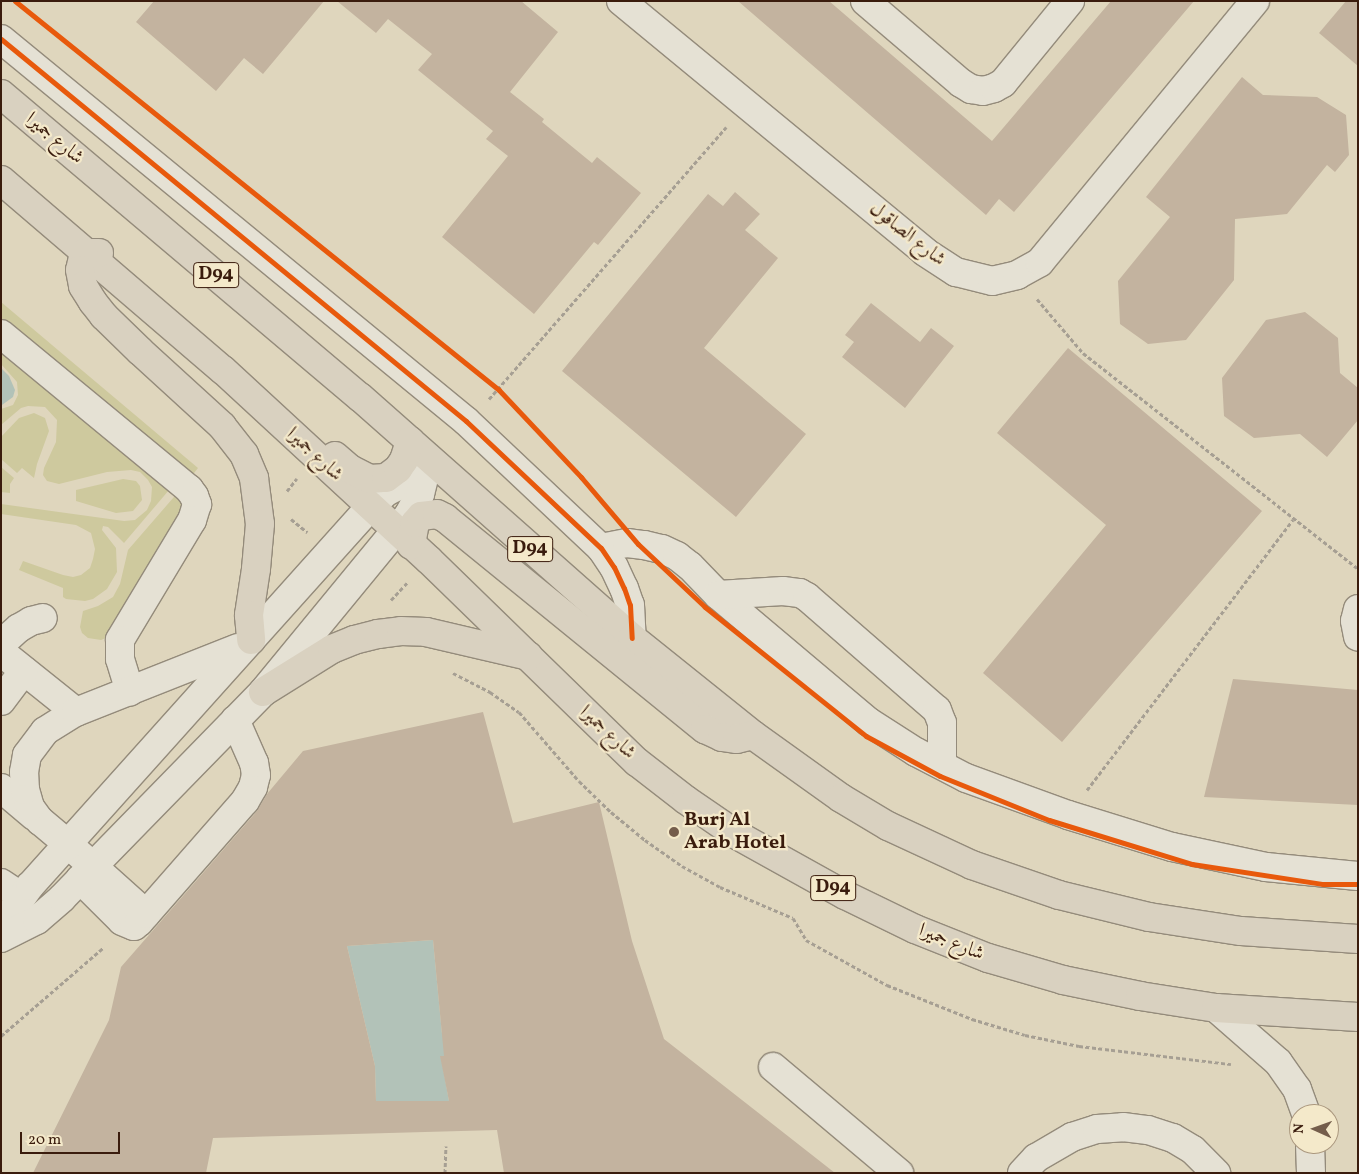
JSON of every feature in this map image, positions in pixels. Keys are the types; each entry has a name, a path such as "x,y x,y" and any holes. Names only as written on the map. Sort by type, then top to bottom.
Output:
{"main road":[{"name":"شارع جميرا","path":"1,94 632,638 753,736 812,778 888,826 972,864 1059,895 1149,917 1241,931 1358,939"},
{"name":"شارع جميرا","path":"1,180 223,370 530,656 598,726 637,762 686,800 737,835 845,896 915,929 988,958 1063,980 1140,996 1216,1008 1358,1017"},
{"path":"247,643 260,524 254,478 244,454 222,426 98,309 83,286 80,270 84,253 101,253 113,258 125,267 350,469 370,479 386,478 401,465 427,460"},
{"path":"403,538 421,516 437,514 445,518 705,729 722,737 737,739 753,736"},
{"path":"263,692 332,649 354,640 378,634 401,631 426,632 530,656"}],"street":[{"name":"شارع الصاقول","path":"621,1 940,263 974,278 992,281 1017,275 1040,262 1255,1"},
{"path":"865,1 961,83 971,89 983,91 1003,83 1068,2"},
{"path":"1,39 466,422 601,548 614,567 630,605 632,638"},
{"path":"1,334 188,489 194,496 196,511 192,520 120,640 120,659 130,692"},
{"path":"1,932 8,917 11,890 70,845 247,643 370,507 386,492 406,480 427,460"},
{"path":"1,938 37,920 87,873 263,692 403,538 420,494 427,460"},
{"path":"601,548 627,543 662,549 690,566 718,595 869,722 916,752 966,778 1068,815 1172,847 1225,860 1298,871 1358,876"},
{"path":"718,595 783,591 807,597 937,710 942,723 942,765"},
{"path":"1358,609 1355,621 1358,637"},
{"path":"1,644 19,628 31,621 43,618"},
{"path":"40,821 30,807 25,790 24,772 27,755 45,732 76,712 130,692 247,643"},
{"path":"1,652 76,712"},
{"path":"1,701 24,671"},
{"path":"1,788 70,845 87,873 138,920 246,801 253,787 256,775 254,762 236,720"},
{"path":"1216,1008 1278,1062 1297,1089 1302,1104"},
{"path":"773,1067 899,1173"},
{"path":"1022,1173 1036,1158 1072,1137 1097,1129 1123,1127 1148,1130 1173,1138 1194,1150 1216,1173"},
{"path":"1310,1154 1311,1173"}],"path":[{"path":"466,422 499,390 746,104"},
{"path":"1017,275 1084,353 1293,520 1358,569"},
{"path":"491,384 506,397"},
{"path":"1068,815 1293,520"},
{"path":"1,1036 138,920"},
{"path":"445,1173 446,1146"}],"shaded area":[{"path":"1,302 198,468 187,482 1,328"},
{"path":"1,339 175,483 124,543 108,527 103,526 102,530 116,548 117,572 107,589 93,599 85,601 66,599 63,597 63,588 19,570 23,561 63,575 73,577 81,575 90,568 93,559 95,549 91,533 76,525 1,514 1,504 124,521 135,520 147,510 151,501 152,487 140,472 131,470 107,472 59,484 47,481 43,475 44,468 56,442 57,420 45,407 28,406 21,408 1,425 1,409 13,405 18,395 17,382 1,364"},
{"path":"1,368 9,376 15,390 13,397 2,405"},
{"path":"34,413 45,418 49,431 34,478 22,468 17,473 1,459 1,437 19,418"},
{"path":"1,467 14,478 10,484 10,493 1,492"},
{"path":"123,479 136,481 140,486 142,500 133,511 116,513 76,501 76,490"},
{"path":"180,490 186,511 126,602 108,637 101,640 88,638 82,633 80,627 83,611 98,606 113,597 120,584 128,550"},
{"path":"433,940 442,1034 463,1056 441,1057 449,1101 376,1101 375,1066 347,946"}],"building":[{"path":"154,1 324,1 263,74 244,58 216,91 136,22"},
{"path":"337,1 521,1 558,32 510,92 544,119 542,122 592,163 597,157 641,193 598,245 594,242 534,314 442,237 508,156 486,139 493,131 418,70 432,54 388,19 376,33"},
{"path":"738,1 829,1 992,141 1111,1 1194,1 1014,212 999,199 986,215"},
{"path":"1346,1 1358,1 1358,66 1319,33"},
{"path":"1242,77 1263,95 1317,97 1346,115 1349,155 1335,172 1327,165 1287,214 1235,219 1234,280 1186,340 1148,344 1120,324 1118,281 1170,217 1146,197"},
{"path":"735,192 760,214 745,230 778,258 704,348 806,434 736,517 562,371 708,194 723,206"},
{"path":"871,303 920,342 931,328 954,346 905,408 842,357 854,342 845,335"},
{"path":"1305,312 1338,338 1340,373 1358,388 1358,420 1327,457 1300,434 1254,438 1224,416 1222,378 1266,320"},
{"path":"1068,348 1262,511 1062,742 983,673 1106,525 997,433"},
{"path":"1233,679 1358,690 1358,805 1204,797"},
{"path":"483,712 513,823 599,802 632,941 664,1039 835,1173 504,1173 497,1130 213,1138 206,1173 33,1173 109,1020 121,967 257,811 267,794 303,751","holes":["433,940 444,1056 440,1056 449,1101 376,1101 375,1066 347,946"]}],"cycle path":[{"path":"15,1 499,390 581,477 638,544 705,607 866,736 940,776 1049,820 1192,864 1323,884 1358,884"},
{"path":"1,39 466,421 601,548 614,567 630,605 632,638"}],"place":[{"name":"Burj Al Arab Hotel","path":"674,832"}]}
